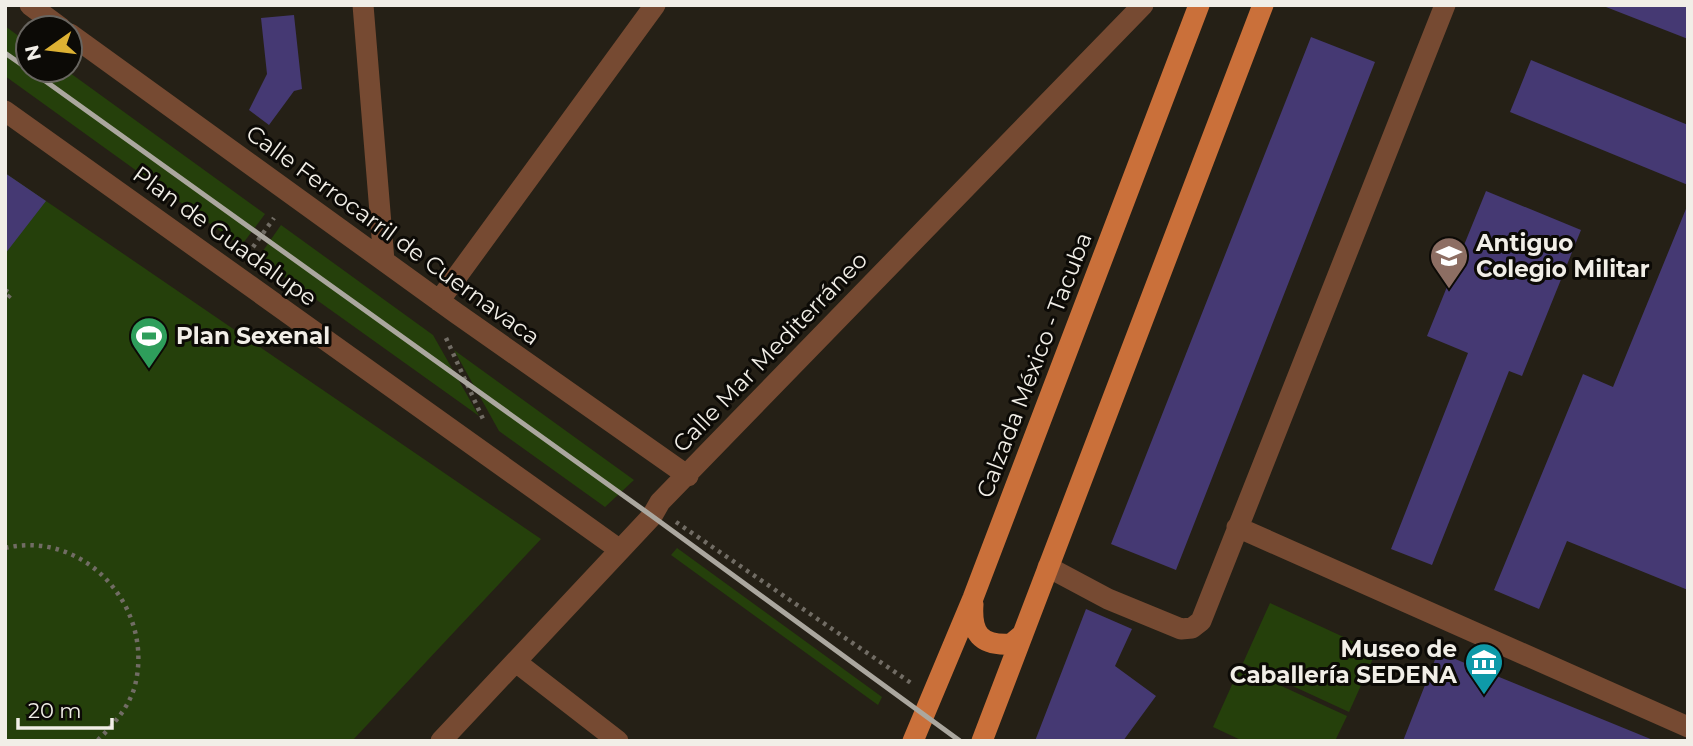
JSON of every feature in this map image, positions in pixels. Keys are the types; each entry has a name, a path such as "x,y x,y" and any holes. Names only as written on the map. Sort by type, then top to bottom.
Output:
{"main road":[{"name":"Calzada México - Tacuba","path":"912,741 973,598 1199,5"},
{"path":"982,741 1263,5"},
{"path":"973,598 972,622 976,635 983,641 1011,644 1023,634"}],"street":[{"path":"363,5 384,261"},
{"path":"439,301 655,5"},
{"name":"Calle Mar Mediterráneo","path":"441,741 652,516 660,502 1143,5"},
{"path":"1048,567 1108,599 1181,629 1192,628 1201,621 1445,5"},
{"name":"Calle Ferrocarril de Cuernavaca","path":"84,44 439,301 688,476"},
{"name":"Plan de Guadalupe","path":"5,111 620,550"},
{"path":"1237,527 1688,727"},
{"path":"516,663 618,741"}],"path":[{"path":"248,255 274,218"},
{"path":"5,290 11,294 5,301"},
{"path":"443,332 484,420"},
{"path":"681,527 890,667"},
{"path":"5,548 21,545 56,548 89,562 115,587 133,618 139,654 134,689 117,721 97,741"}],"green space":[{"path":"5,26 14,33 14,82 5,76"},
{"path":"84,83 265,214 241,246 16,84"},
{"name":"Plan Sexenal","path":"5,173 541,539 352,741 5,741"},
{"path":"281,225 433,335 479,416 258,258"},
{"path":"454,350 634,480 605,507 499,431"},
{"path":"677,548 882,697 878,705 671,555"},
{"path":"1270,603 1376,652 1349,712 1243,663"},
{"path":"1240,667 1347,716 1335,741 1243,741 1213,727"}],"building":[{"path":"1688,5 1688,39 1606,7"},
{"path":"294,15 302,89 294,91 269,125 249,110 267,74 261,18"},
{"path":"1311,37 1375,62 1176,570 1111,544"},
{"path":"1531,60 1688,125 1688,185 1510,112"},
{"path":"5,173 46,201 5,254"},
{"path":"1486,191 1581,230 1522,376 1509,371 1432,565 1391,549 1468,353 1427,336"},
{"path":"1688,204 1688,590 1567,541 1539,609 1494,590 1583,374 1613,387"},
{"path":"1086,609 1132,629 1115,666 1156,696 1123,741 1035,741"},
{"name":"Museo de Caballería SEDENA","path":"1438,652 1653,740 1653,741 1403,741"}],"railway":[{"path":"5,53 14,59"},
{"path":"50,84 652,516 960,741"}],"place":[{"name":"Antiguo Colegio Militar","path":"1449,290"},
{"name":"Plan Sexenal","path":"149,370"},
{"name":"Museo de Caballería SEDENA","path":"1484,696"}]}
